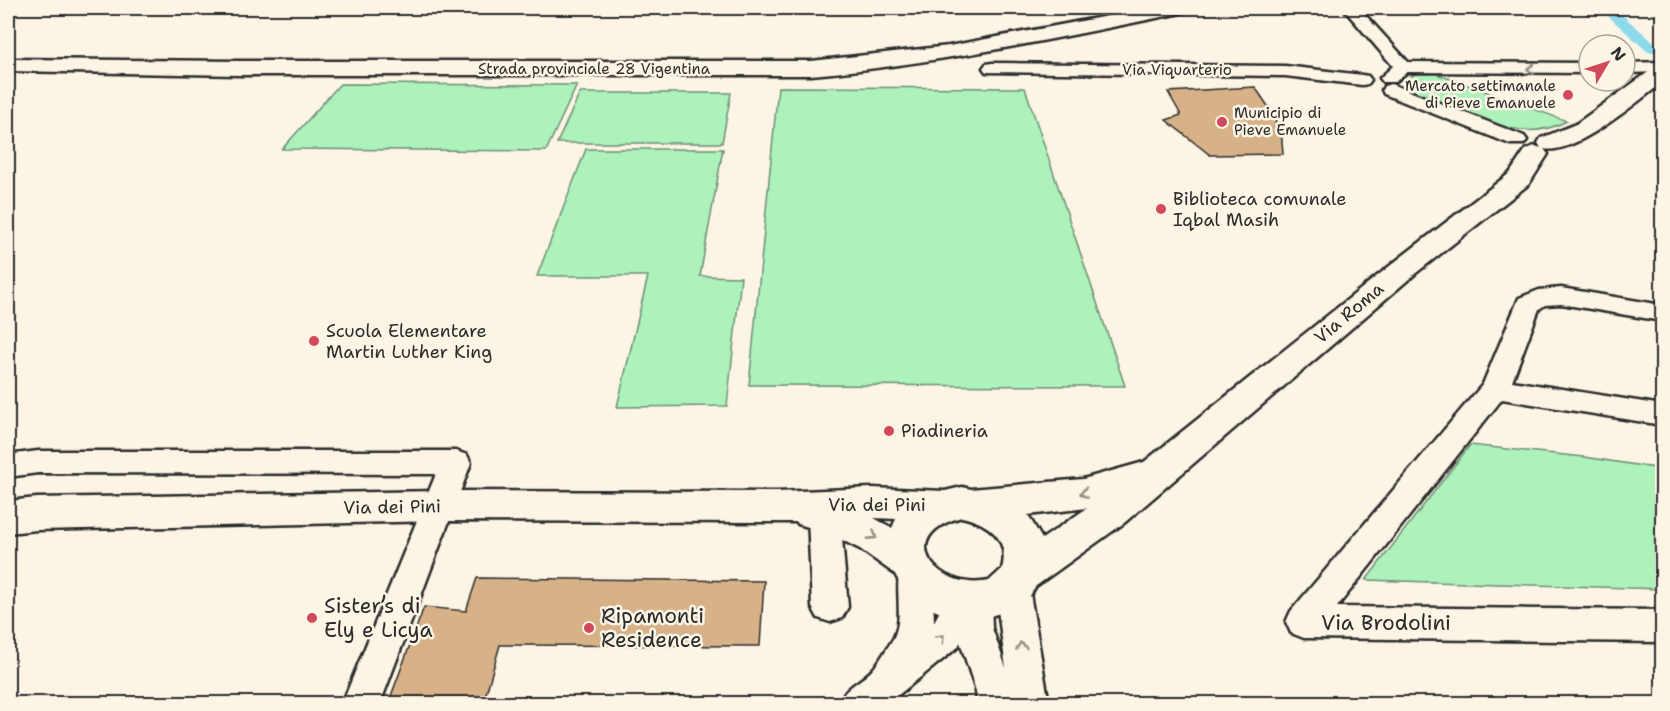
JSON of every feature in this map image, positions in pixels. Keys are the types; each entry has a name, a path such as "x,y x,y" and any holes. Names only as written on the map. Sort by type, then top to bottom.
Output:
{"street":[{"name":"Strada provinciale 28 Vigentina","path":"8,65 275,68 811,68 952,53 1176,8"},
{"path":"1351,8 1394,78 1534,145 1585,129 1662,73"},
{"path":"1637,68 1662,67"},
{"name":"Via Viquarterio","path":"992,68 1285,71 1362,80 1371,75 1394,78"},
{"path":"1394,78 1577,69"},
{"name":"Via Roma","path":"993,591 1071,543 1128,499 1406,267 1520,178 1534,145"},
{"path":"1662,313 1561,296 1539,298 1528,304 1495,388 1662,415"},
{"name":"Via Brodolini","path":"1495,388 1304,622 1662,626"},
{"path":"8,466 39,462 456,463 361,704"},
{"name":"Via Roma","path":"951,504 1037,501 1094,492 1114,488 1160,470"},
{"name":"Via dei Pini","path":"8,518 37,514 440,506 777,507 872,503 951,504"},
{"path":"951,504 985,507 1005,518 1020,534 1026,553 993,591 945,636 868,695 908,650 918,621 906,547 908,533 915,521 926,511 951,504"},
{"name":"Via dei Pini","path":"777,507 835,518 869,533 911,567"},
{"path":"824,516 830,607"},
{"path":"911,567 927,586 944,596 993,591"},
{"path":"993,591 974,628 995,691 996,704"},
{"path":"993,591 1030,704"}],"green space":[{"path":"1419,72 1434,73 1567,121 1545,129 1528,130 1499,125 1465,115 1432,102 1412,90 1406,79"},
{"path":"340,84 577,85 546,151 282,149"},
{"path":"778,87 1025,88 1125,386 749,385"},
{"path":"580,93 731,93 722,143 557,143"},
{"path":"586,149 723,149 700,276 741,277 727,406 617,407 648,276 537,276"},
{"path":"1470,445 1584,457 1662,469 1662,589 1366,580"}],"building":[{"name":"Municipio di Pieve Emanuele","path":"1255,87 1276,118 1275,128 1281,128 1283,154 1210,155 1166,120 1181,115 1168,92"},
{"name":"Ripamonti Residence","path":"477,578 764,581 760,646 500,645 483,704 388,704 424,607 466,611"}],"waterway":[{"path":"1606,8 1653,49"}],"place":[{"name":"Mercato settimanale di Pieve Emanuele","path":"1568,95"},
{"name":"Municipio di Pieve Emanuele","path":"1222,122"},
{"name":"Biblioteca comunale Iqbal Masih","path":"1161,209"},
{"name":"Scuola Elementare Martin Luther King","path":"314,341"},
{"name":"Piadineria","path":"889,431"},
{"name":"Sister’s di Ely e Licya","path":"312,618"},
{"name":"Ripamonti Residence","path":"589,628"}]}
